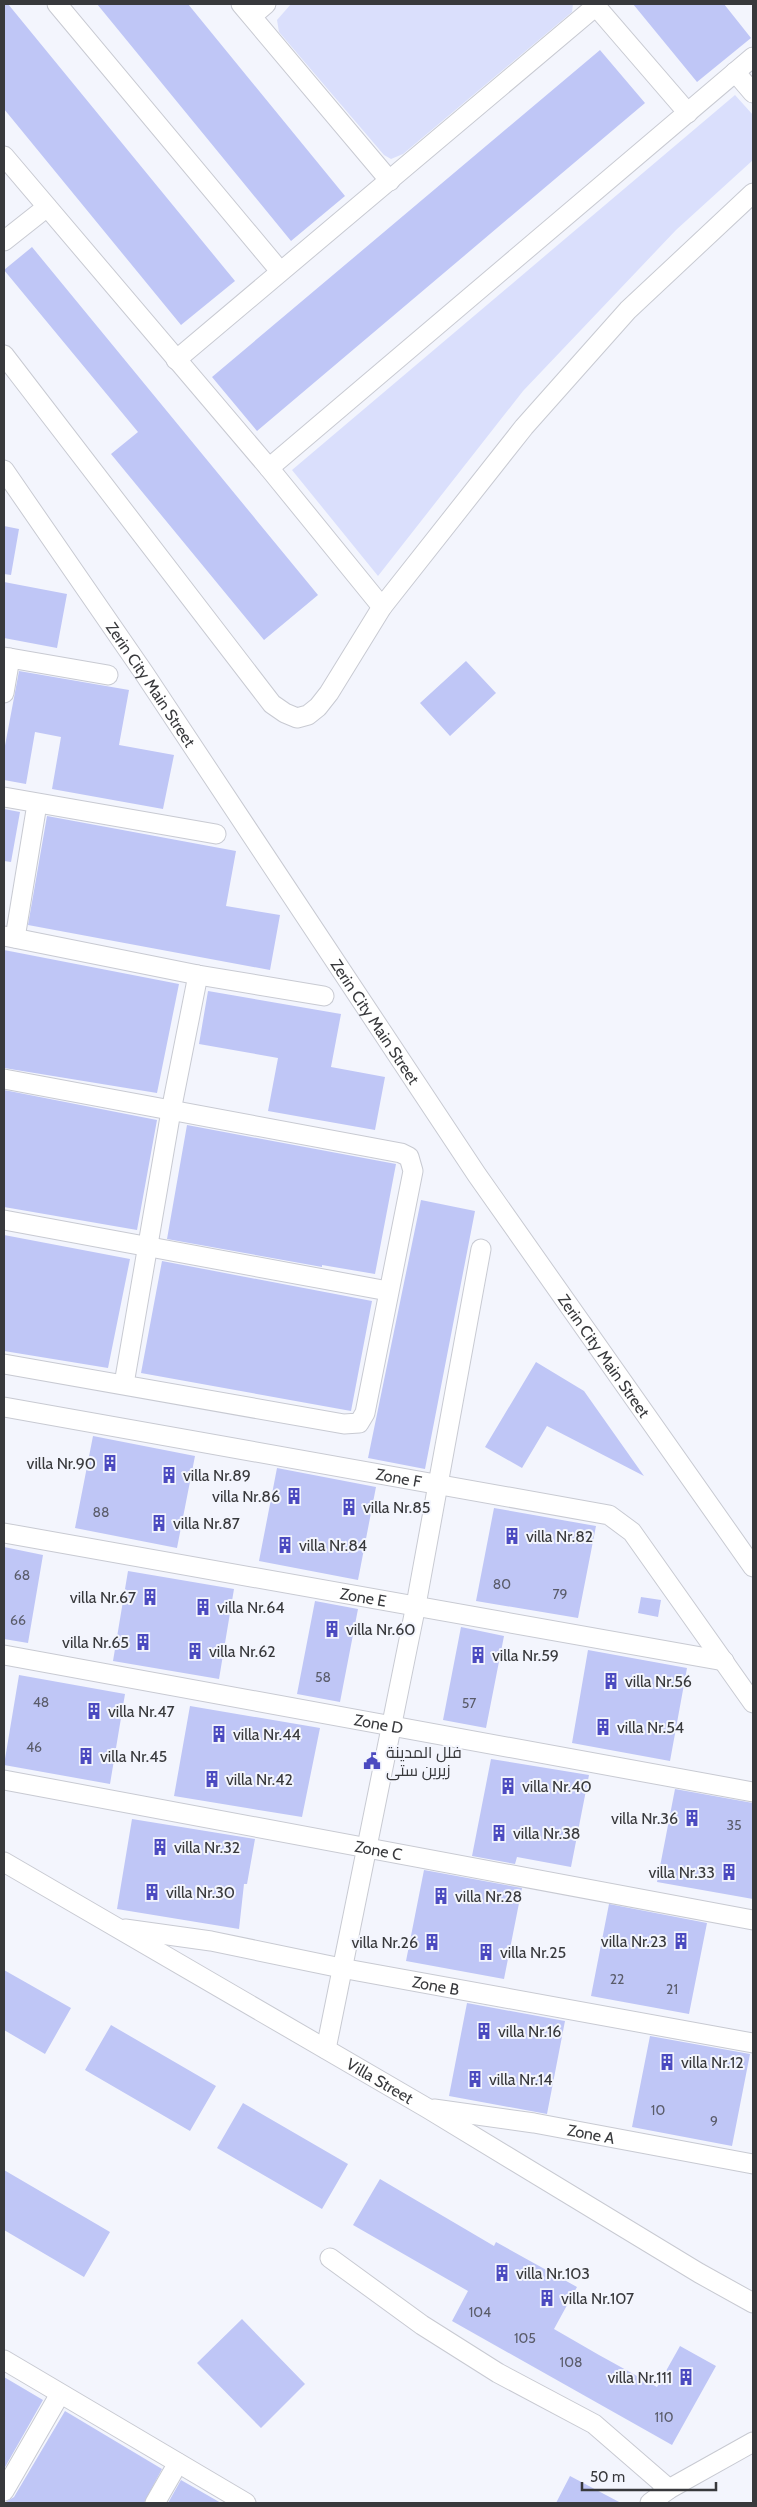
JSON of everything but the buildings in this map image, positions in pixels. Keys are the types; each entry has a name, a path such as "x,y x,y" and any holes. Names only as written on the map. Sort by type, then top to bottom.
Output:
{"street":[{"path":"56,4 280,270"},
{"path":"176,360 280,270 390,181 595,5 688,113"},
{"path":"253,8 390,181"},
{"path":"269,468 753,57"},
{"path":"735,72 753,93"},
{"path":"4,156 269,468 382,607"},
{"path":"4,355 272,704 285,713 297,718 308,715 318,707 329,693 382,607 524,427 628,310 753,193"},
{"path":"4,241 47,207"},
{"name":"Zerin City Main Street","path":"4,470 144,673 477,1175 753,1567"},
{"path":"4,693 7,658 108,675"},
{"path":"4,796 38,804 216,834"},
{"path":"38,804 9,937 198,975 324,996"},
{"path":"124,1384 147,1246 198,975"},
{"path":"4,1079 401,1153 409,1157 413,1178 388,1291 365,1413 362,1419 355,1424 344,1424 4,1364"},
{"path":"4,1220 388,1291"},
{"path":"326,2048 390,1725 416,1605 481,1249"},
{"name":"Zone F","path":"4,1408 438,1486 600,1512 618,1519 632,1532 724,1661"},
{"name":"Zone E","path":"4,1533 724,1661"},
{"name":"Zone D","path":"4,1655 753,1792"},
{"path":"724,1661 753,1703"},
{"name":"Zone C","path":"4,1780 366,1846 753,1920"},
{"name":"Villa Street","path":"4,1862 326,2048 699,2273 753,2303"},
{"name":"Zone B","path":"118,1929 180,1935 341,1968 753,2043"},
{"name":"Zone A","path":"427,2108 534,2123 753,2164"},
{"path":"330,2258 422,2325 498,2373 594,2424 669,2489"},
{"path":"4,2360 246,2503"},
{"path":"4,2491 60,2394"},
{"path":"650,2503 669,2489 753,2442"},
{"path":"155,2503 178,2463"}],"shaded area":[{"path":"291,4 573,4 572,12 403,154 391,159 384,155 279,32 277,20"},
{"path":"735,95 753,115 753,160 676,230 523,391 378,576 292,470"}],"place":[{"name":"villa Nr.90","path":"110,1463"},
{"name":"villa Nr.89","path":"169,1475"},
{"name":"villa Nr.86","path":"294,1496"},
{"name":"villa Nr.85","path":"349,1507"},
{"name":"villa Nr.87","path":"159,1523"},
{"name":"villa Nr.82","path":"512,1536"},
{"name":"villa Nr.84","path":"285,1545"},
{"name":"villa Nr.67","path":"150,1597"},
{"name":"villa Nr.64","path":"203,1607"},
{"name":"villa Nr.60","path":"332,1629"},
{"name":"villa Nr.65","path":"143,1642"},
{"name":"villa Nr.62","path":"195,1651"},
{"name":"villa Nr.59","path":"478,1655"},
{"name":"villa Nr.56","path":"611,1681"},
{"name":"villa Nr.47","path":"94,1711"},
{"name":"villa Nr.54","path":"603,1727"},
{"name":"villa Nr.44","path":"219,1734"},
{"name":"villa Nr.45","path":"86,1756"},
{"name":"فلل المدينة زیرین ستی","path":"372,1761"},
{"name":"villa Nr.42","path":"212,1779"},
{"name":"villa Nr.40","path":"508,1786"},
{"name":"villa Nr.36","path":"692,1818"},
{"name":"villa Nr.38","path":"499,1833"},
{"name":"villa Nr.32","path":"160,1847"},
{"name":"villa Nr.33","path":"729,1872"},
{"name":"villa Nr.30","path":"152,1892"},
{"name":"villa Nr.28","path":"441,1896"},
{"name":"villa Nr.23","path":"681,1941"},
{"name":"villa Nr.26","path":"432,1942"},
{"name":"villa Nr.25","path":"486,1952"},
{"name":"villa Nr.16","path":"484,2031"},
{"name":"villa Nr.12","path":"667,2062"},
{"name":"villa Nr.14","path":"475,2079"},
{"name":"villa Nr.103","path":"502,2273"},
{"name":"villa Nr.107","path":"547,2298"},
{"name":"villa Nr.111","path":"686,2377"}]}
